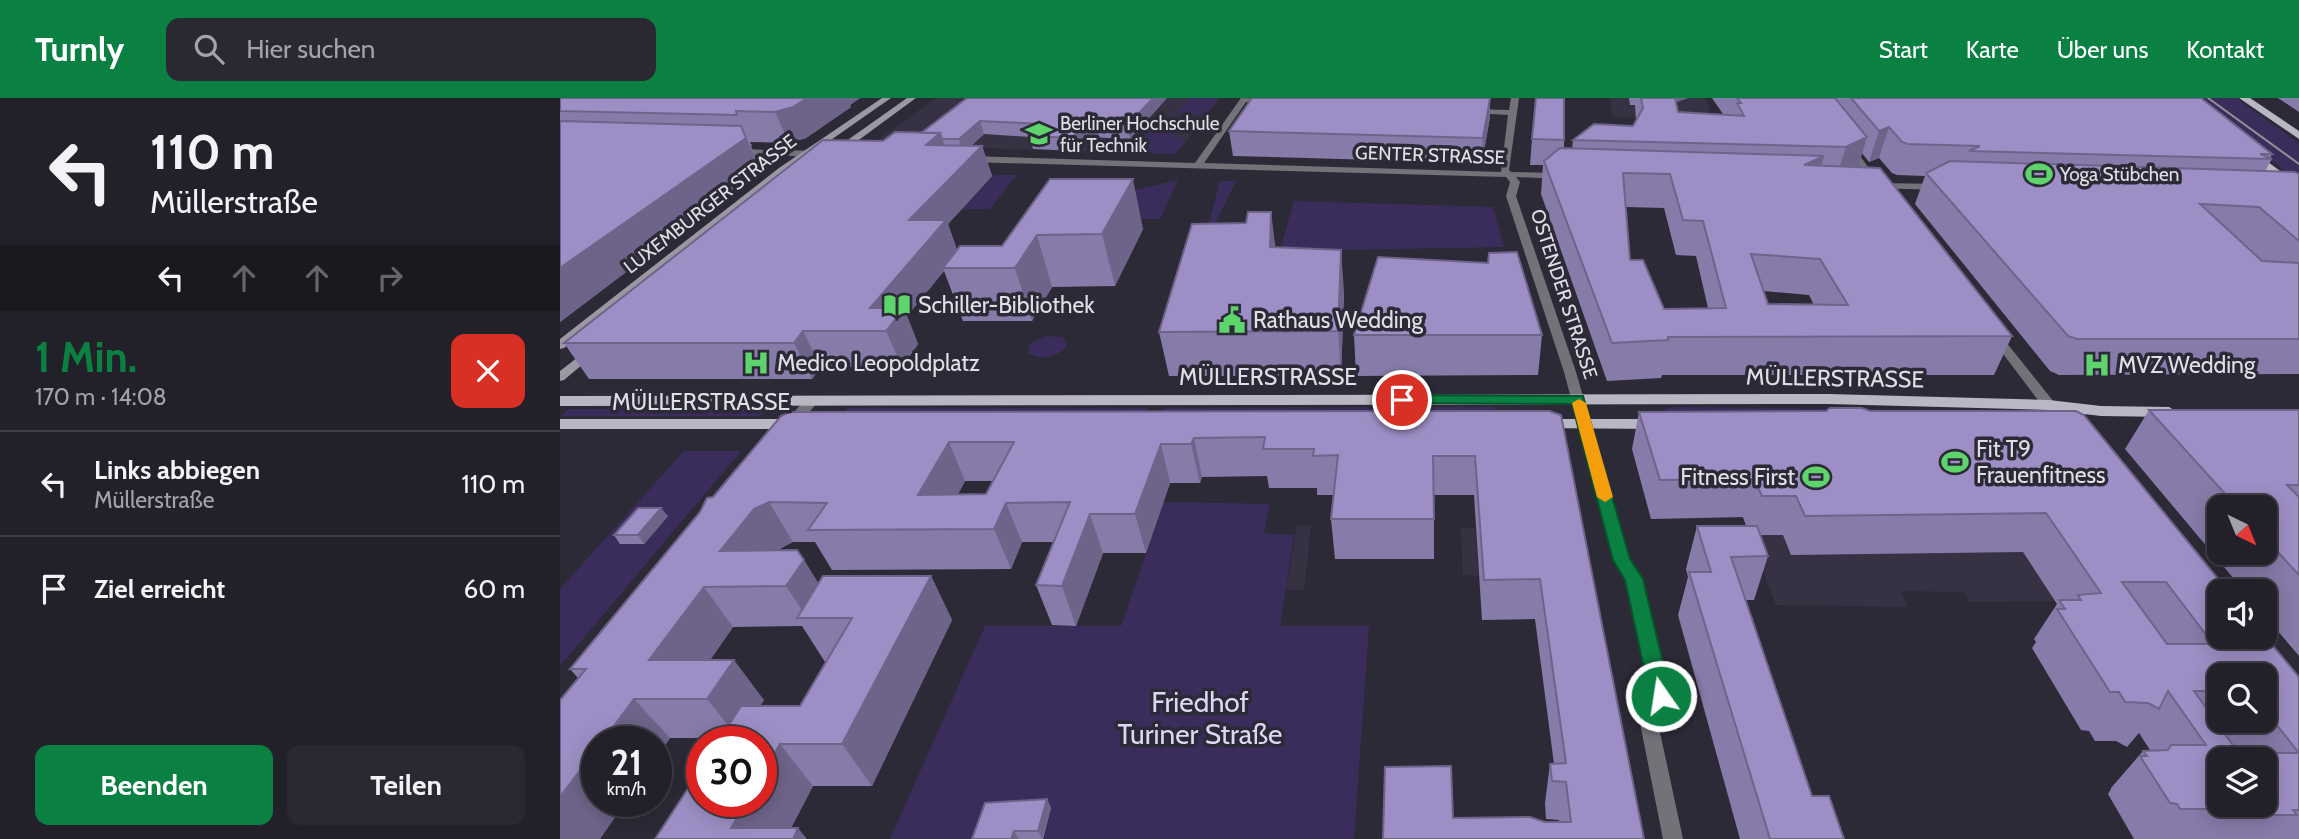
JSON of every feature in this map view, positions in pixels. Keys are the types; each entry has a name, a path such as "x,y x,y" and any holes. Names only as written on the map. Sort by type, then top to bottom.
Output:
{"main road":[{"name":"LUXEMBURGER STRASSE","path":"560,345 806,154 887,98"},
{"name":"LUXEMBURGER STRASSE","path":"833,155 912,98"},
{"path":"2244,98 2299,136"},
{"path":"2242,147 2297,196"},
{"name":"LUXEMBURGER STRASSE","path":"815,167 824,161"},
{"path":"560,377 598,346"},
{"path":"1507,400 1514,420 1585,424 1666,424 1651,399"},
{"name":"MÜLLERSTRASSE","path":"560,401 1829,399 2186,412"},
{"name":"MÜLLERSTRASSE","path":"2033,422 2072,420 2101,411"},
{"name":"MÜLLERSTRASSE","path":"560,424 815,424"}],"street":[{"name":"OSTENDER STRASSE","path":"1515,98 1504,170 1515,181 1511,196 1514,207 1535,261 1578,399 1622,560 1634,579 1661,696 1649,723 1673,839"},
{"path":"1197,166 1245,99 1283,102"},
{"path":"1461,110 1513,113"},
{"path":"1841,136 1887,198"},
{"path":"729,152 853,155"},
{"name":"GENTER STRASSE","path":"961,158 1567,176"},
{"path":"1861,186 1958,188"},
{"path":"1990,329 2049,405"},
{"path":"777,441 812,400"}],"shaded area":[{"name":"Berliner Hochschule für Technik","path":"936,98 1220,98 1176,154 878,145 875,142"},
{"path":"1610,98 1706,98 1725,170 1650,119 1612,117"},
{"path":"1958,449 2055,601 1970,602 1964,592 1901,591 1908,607 1776,605 1743,518 1651,519 1632,450"},
{"path":"1311,525 1304,590 1286,590 1297,526"},
{"path":"1461,528 1475,528 1478,576 1463,575"}],"green space":[{"path":"1190,98 1218,98 1205,114 1178,113"},
{"path":"2187,98 2236,98 2299,143 2299,181"},
{"path":"1157,119 1164,119 1173,134 1185,140 1175,154 1095,152 1099,147 1085,147 1095,135 1115,139 1143,137"},
{"path":"994,175 1017,175 990,209 961,209"},
{"path":"1178,180 1160,219 1126,219 1082,202"},
{"path":"1220,181 1236,181 1201,253"},
{"path":"1294,201 1493,207 1504,247 1280,251"},
{"path":"1045,336 1063,337 1067,346 1049,357 1028,353 1030,344"},
{"path":"1492,407 1499,412 1161,415 1164,408"},
{"path":"847,408 1148,408 1146,415 841,416"},
{"path":"569,409 766,409 760,416 561,416"},
{"path":"1665,409 1940,410 1945,414 1666,413"},
{"path":"684,451 741,451 560,666 560,589"},
{"name":"Friedhof Turiner Straße","path":"1164,502 1270,504 1264,533 1294,535 1280,626 1369,626 1354,839 890,839 985,626 1121,626"}],"building":[{"path":"560,98 807,98 793,107 775,112 736,111 737,115 560,111"},
{"path":"967,98 1153,98 1127,126 1086,124 1072,138 1029,136 1043,124 980,121 959,139 942,139 940,133 921,133"},
{"path":"1252,98 1490,98 1483,138 1229,131"},
{"path":"1536,98 1564,98 1564,140 1532,139"},
{"path":"1641,98 1675,98 1678,112 1744,116 1737,98 1835,98 1867,137 1846,147 1573,140 1594,124 1633,126 1643,108"},
{"path":"1851,98 2201,98 2272,154 2260,154 2272,159 1969,151 1980,146 1908,144 1902,142 1889,127 1879,131"},
{"path":"560,121 741,126 746,138 560,268"},
{"path":"895,132 940,133 926,145 982,146 909,220 946,220 870,308 904,308 886,331 803,331 794,343 564,343 823,140 883,141"},
{"path":"1560,148 1824,156 1804,165 1880,168 2012,336 1668,337 1668,340 1612,343 1544,161","holes":["1623,173 1670,174 1683,220 1703,221 1726,308 1664,309 1643,260 1630,260","1751,254 1820,259 1848,305 1768,304"]},
{"path":"1950,161 2299,174 2299,241 2259,207 2200,204 2262,261 2299,263 2299,339 2077,339 2068,336 1926,173"},
{"path":"1050,179 1133,179 1102,234 1037,235 1015,268 943,268 960,246 1002,246"},
{"path":"1248,212 1271,212 1270,247 1341,250 1338,331 1159,332 1192,224 1246,223"},
{"path":"1517,252 1542,335 1354,335 1378,257 1488,263 1489,253"},
{"path":"1830,408 1862,408 1870,411 2076,411 2084,415 2218,579 2207,579 2207,636 2166,582 2122,582 2167,644 2207,644 2207,649 2276,649 2299,677 2299,753 2277,725 2277,663 2207,663 2207,691 2194,691 2207,709 2207,733 2224,733 2234,747 2207,747 2207,809 2180,809 2177,804 2170,803 2140,756 2147,756 2143,751 2168,750 2171,745 2206,745 2168,691 2159,709 2148,703 2125,702 2119,692 2110,692 2057,609 2065,609 2059,600 2081,600 2078,595 2101,593 2046,513 1805,516 1796,496 1762,496 1754,479 1660,480 1639,412 1826,411"},
{"path":"2149,410 2299,410 2299,485 2287,485 2299,497 2299,575 2277,551 2277,495 2226,495"},
{"path":"1549,411 1561,415 1644,839 1383,839 1385,767 1451,766 1453,818 1530,817 1545,822 1571,822 1566,782 1552,781 1550,764 1566,763 1540,579 1484,580 1475,456 1433,456 1434,519 1331,519 1338,455 1313,456 1314,449 1263,449 1265,437 1194,438 1191,444 1161,444 1135,514 1090,514 1062,586 1036,585 1070,502 1006,503 994,529 808,530 827,503 769,502 754,509 720,551 797,550 804,560 786,586 704,587 649,660 734,660 707,699 634,699 614,726 581,726 581,769 560,797 560,700 586,669 570,669 700,512 707,498 713,497 781,416 789,412","holes":["949,442 1014,442 986,494 918,495"]},
{"path":"638,508 661,508 638,535 614,535"},
{"path":"1697,526 1757,526 1768,556 1731,557 1812,796 1829,796 1844,839 1770,839 1689,572 1711,572"},
{"path":"823,576 931,576 842,744 780,744 777,749 777,726 728,726 741,706 800,706 852,618 797,618"},
{"path":"2277,753 2299,753 2299,810 2293,810 2297,815 2277,815"},
{"path":"686,792 686,817 738,817 731,828 798,828 793,839 655,839 672,817"},
{"path":"1047,799 1038,831 1014,831 1011,839 972,839 985,803"}],"tram line":[{"path":"2208,98 2299,164"}],"slow traffic":[{"path":"1579,403 1605,497"}],"place":[{"name":"Berliner Hochschule für Technik","path":"1039,134"},
{"name":"Yoga Stübchen","path":"2039,174"},
{"name":"Schiller-Bibliothek","path":"897,305"},
{"name":"Rathaus Wedding","path":"1232,320"},
{"name":"Medico Leopoldplatz","path":"756,363"},
{"name":"MVZ Wedding","path":"2097,365"},
{"name":"Fit T9 Frauenfitness","path":"1955,462"},
{"name":"Fitness First","path":"1816,477"}],"route":[{"path":"1402,400 1578,399 1622,560 1634,579 1661,696"}]}
